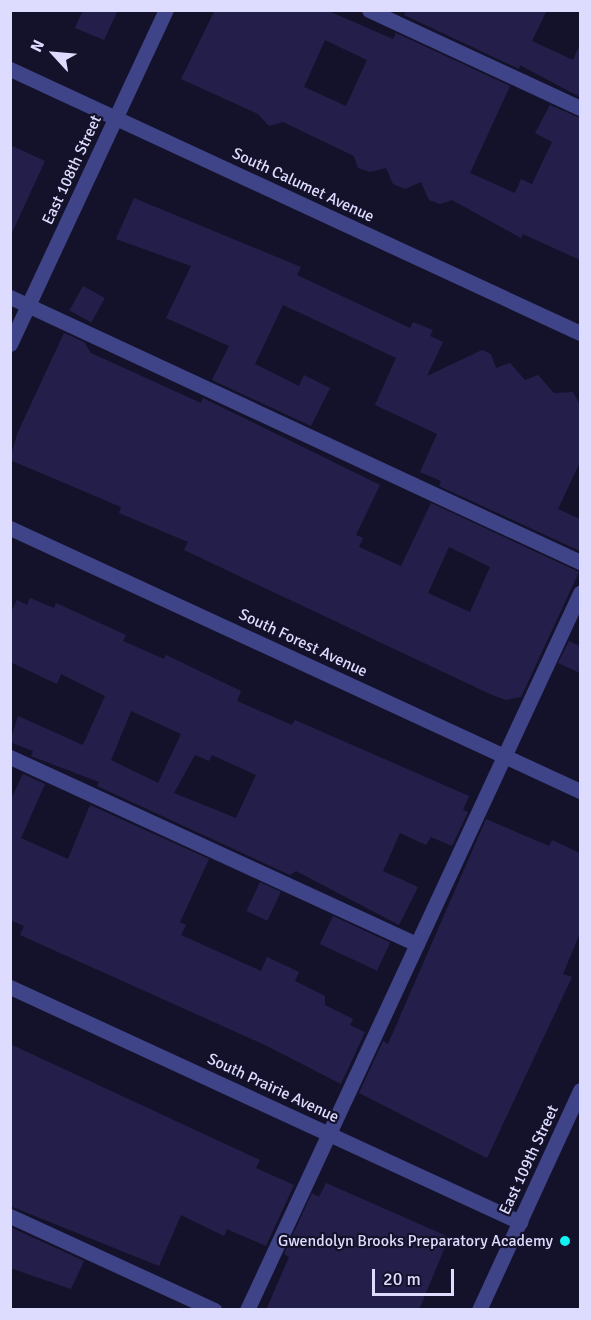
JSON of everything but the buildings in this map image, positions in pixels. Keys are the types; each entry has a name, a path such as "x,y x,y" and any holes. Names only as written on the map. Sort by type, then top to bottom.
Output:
{"street":[{"name":"East 108th Street","path":"10,344 166,10"},
{"path":"369,10 580,108"},
{"name":"South Calumet Avenue","path":"10,69 580,333"},
{"path":"10,297 580,562"},
{"name":"South Forest Avenue","path":"10,528 580,791"},
{"path":"247,1310 580,593"},
{"path":"10,757 417,944"},
{"name":"South Prairie Avenue","path":"10,987 520,1222"},
{"name":"East 109th Street","path":"479,1310 580,1090"},
{"path":"10,1216 213,1310"}],"place":[{"name":"Gwendolyn Brooks Preparatory Academy","path":"565,1241"}]}
